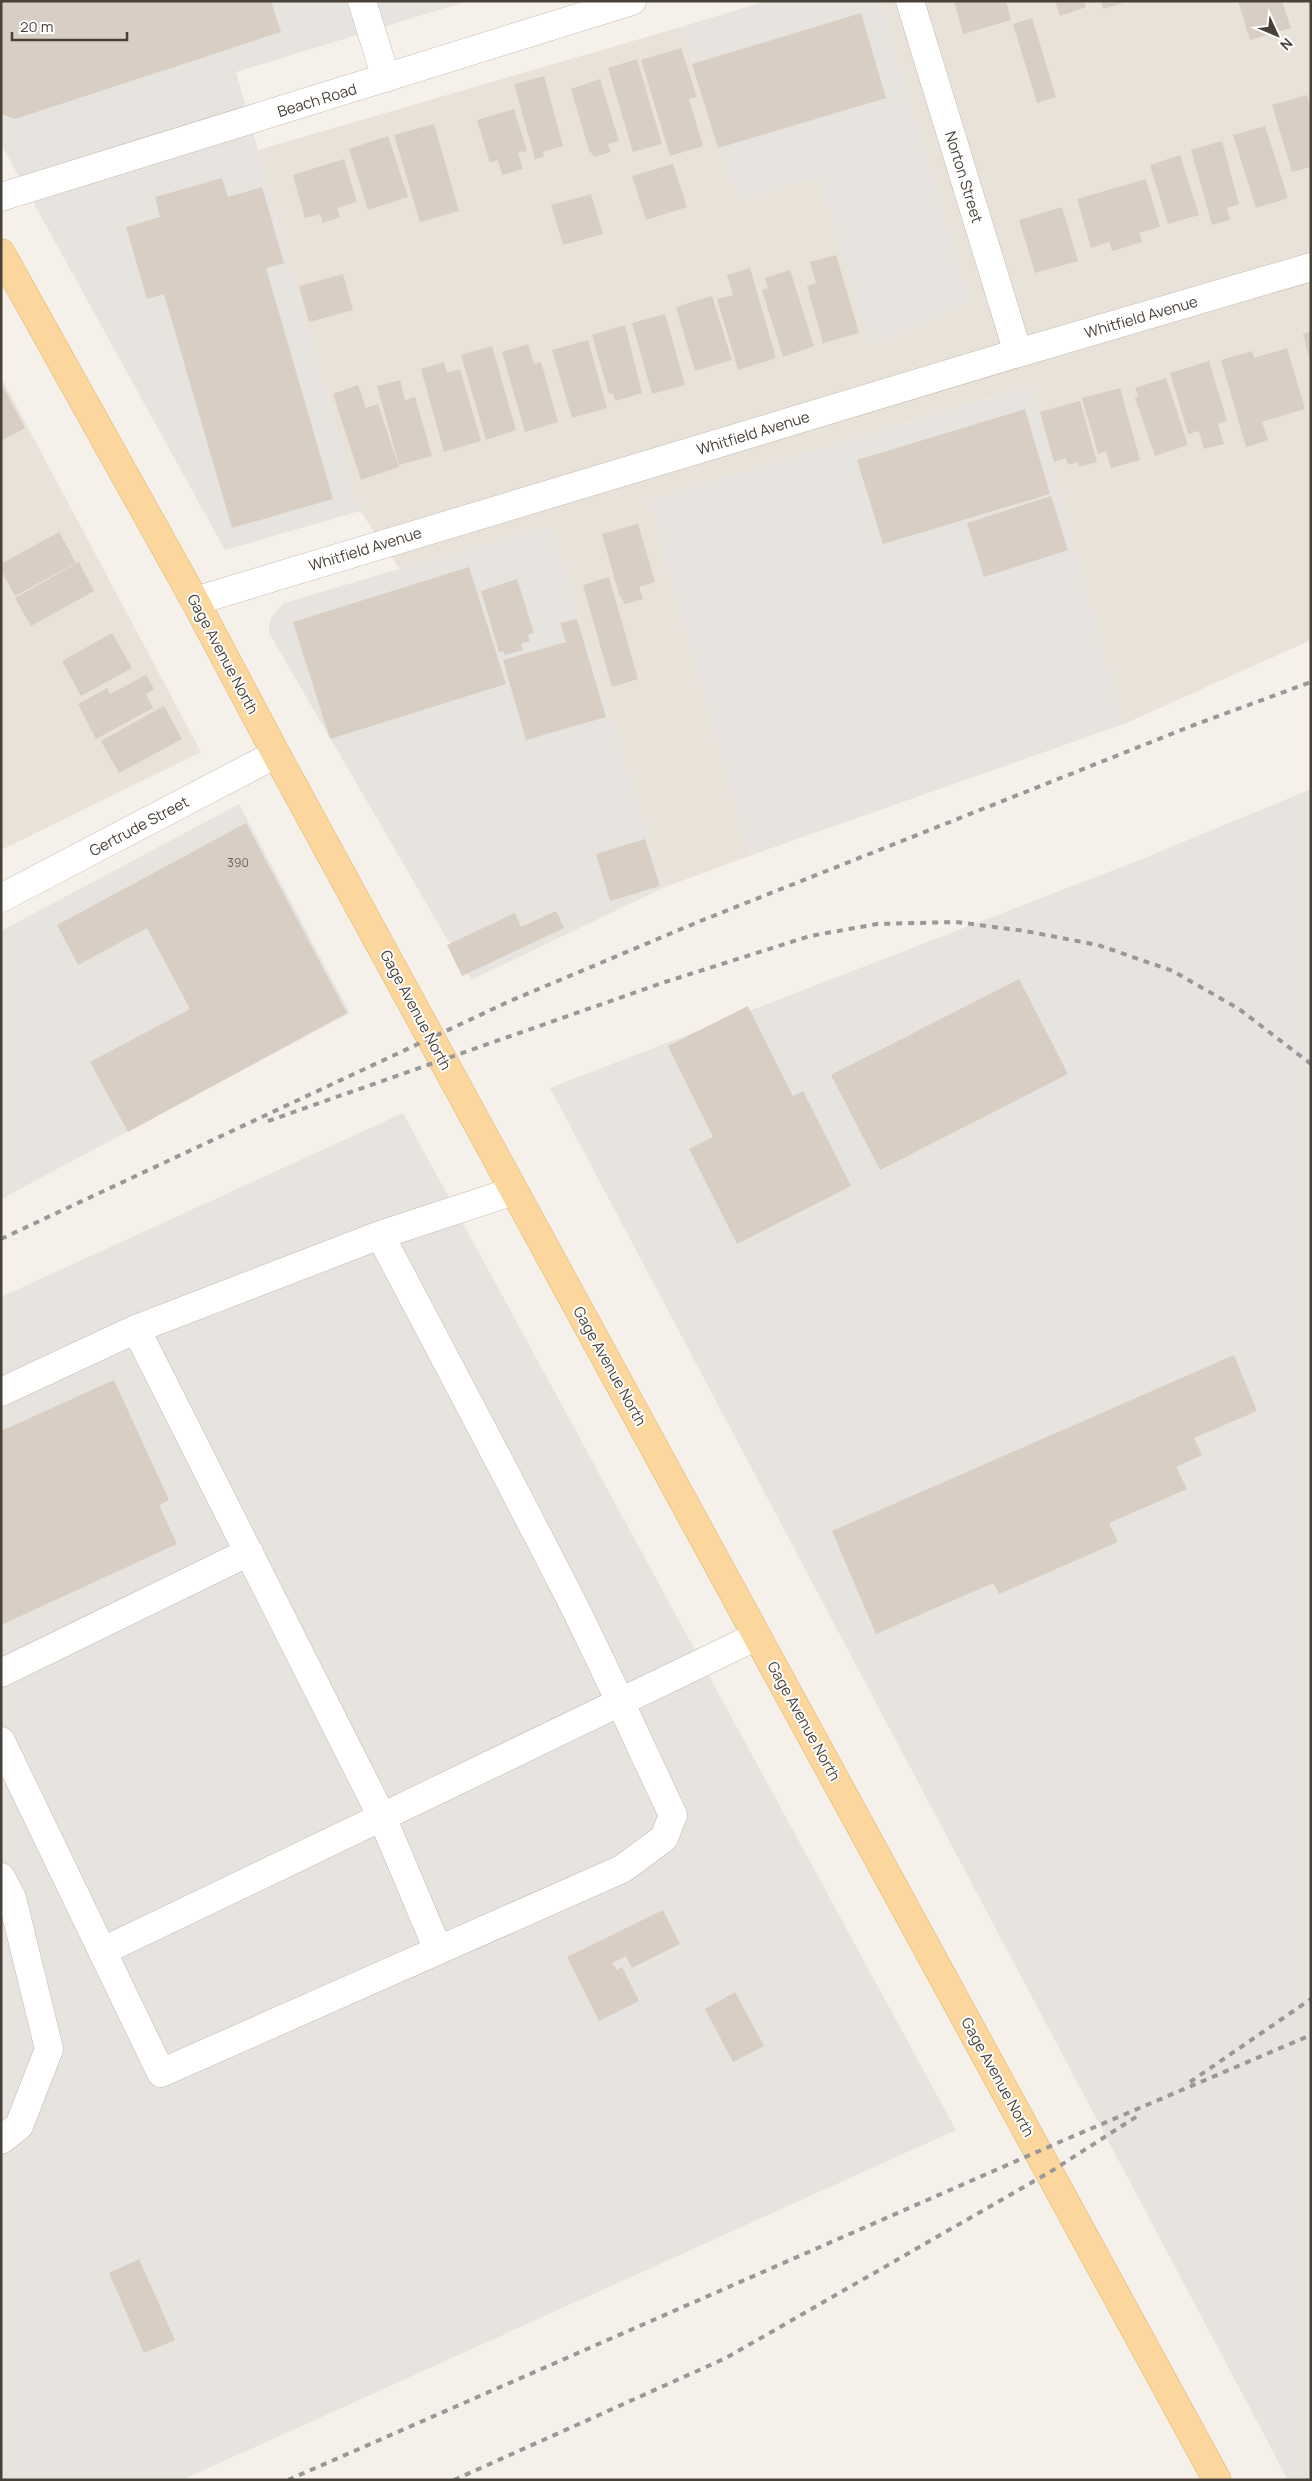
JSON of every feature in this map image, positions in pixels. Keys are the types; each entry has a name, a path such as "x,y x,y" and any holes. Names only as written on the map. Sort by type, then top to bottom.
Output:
{"main road":[{"name":"Gage Avenue North","path":"1,253 196,601 276,754 1217,2480"}],"street":[{"path":"362,1 386,78"},
{"name":"Beach Road","path":"1,198 632,1"},
{"name":"Norton Street","path":"910,1 1018,353"},
{"name":"Whitfield Avenue","path":"196,601 1018,353 1311,267"},
{"name":"Gertrude Street","path":"1,898 276,754"},
{"path":"1,1392 136,1329 380,1234 514,1190"},
{"path":"1,1741 161,2073 622,1869 664,1838 673,1815 620,1702 571,1601 380,1234"},
{"path":"136,1329 382,1817 438,1950"},
{"path":"1,1673 249,1552"},
{"path":"102,1951 757,1636"},
{"path":"1,1877 12,1898 49,2049 19,2126 1,2140"}],"shaded area":[{"path":"1,1 468,1 236,72 360,511 225,550 1,144"},
{"path":"766,1 881,1 971,303 870,345 818,177 737,201 681,27"},
{"path":"881,1 1311,1 1311,640 1124,724 1030,386 648,500 749,856 665,887 551,525 400,569 360,511 258,150 681,27 737,201 818,177 870,345 971,303"},
{"path":"1,377 201,752 1,850"},
{"path":"1031,386 1124,724 749,856 648,500"},
{"path":"551,524 665,887 471,980 269,633 269,625 272,616 284,603"},
{"path":"1311,789 1311,2480 1288,2480 550,1088 1137,861"},
{"path":"239,804 350,1013 1,1199 1,931"},
{"path":"403,1113 956,2130 182,2480 1,2480 1,1297"}],"building":[{"path":"1,1 271,1 281,32 15,119 1,114"},
{"path":"954,1 1006,1 1011,20 963,34"},
{"path":"1055,1 1084,1 1086,7 1060,16"},
{"path":"1101,1 1126,1 1126,2 1103,9"},
{"path":"1238,1 1282,1 1291,28 1250,40"},
{"path":"861,13 886,98 718,148 692,64"},
{"path":"1032,18 1056,97 1037,103 1013,24"},
{"path":"681,48 697,97 689,99 703,146 670,156 641,60"},
{"path":"637,59 662,144 633,152 608,68"},
{"path":"544,76 563,146 543,152 544,157 535,159 514,84"},
{"path":"600,79 619,141 608,144 611,152 594,157 589,150 571,89"},
{"path":"1307,95 1311,107 1311,167 1292,172 1272,105"},
{"path":"514,109 527,151 518,153 523,169 502,175 498,160 490,163 477,120"},
{"path":"434,124 459,211 420,222 394,135"},
{"path":"1265,126 1288,198 1256,208 1233,135"},
{"path":"388,136 408,197 368,210 349,149"},
{"path":"1222,141 1239,204 1227,208 1230,220 1212,225 1191,150"},
{"path":"1180,155 1199,215 1168,224 1150,165"},
{"path":"344,159 357,202 337,208 340,217 323,223 320,214 305,218 293,175"},
{"path":"673,164 687,207 646,220 632,176"},
{"path":"222,178 228,197 262,187 284,263 266,268 333,499 232,528 164,294 147,299 126,227 160,217 155,197"},
{"path":"1146,179 1160,227 1139,233 1142,242 1112,251 1109,242 1091,248 1077,199"},
{"path":"591,194 603,234 563,245 551,205"},
{"path":"1062,207 1078,261 1035,273 1019,220"},
{"path":"836,255 859,333 823,343 807,286 816,283 810,262"},
{"path":"750,268 776,358 738,370 717,299 733,295 727,275"},
{"path":"790,270 814,346 783,357 762,290 768,288 765,278"},
{"path":"343,274 353,310 309,322 299,286"},
{"path":"712,296 732,360 695,371 676,307"},
{"path":"665,314 685,385 652,394 632,323"},
{"path":"625,325 642,393 615,401 613,393 609,394 592,335"},
{"path":"1311,331 1311,361 1310,361 1303,334"},
{"path":"588,340 607,408 572,418 552,350"},
{"path":"528,344 534,364 541,362 558,422 525,432 502,352"},
{"path":"492,346 516,430 486,440 461,355"},
{"path":"1287,348 1305,409 1262,422 1268,440 1246,447 1221,360 1252,351 1254,358"},
{"path":"1209,361 1227,421 1218,424 1224,444 1204,449 1199,431 1188,434 1170,373"},
{"path":"444,362 447,373 460,369 481,441 444,452 421,369"},
{"path":"1166,378 1188,445 1155,456 1135,398 1138,396 1135,388"},
{"path":"400,380 405,400 415,397 432,456 399,465 377,386"},
{"path":"1,383 25,428 1,441"},
{"path":"358,385 366,408 378,404 399,467 361,480 333,394"},
{"path":"1120,388 1140,460 1111,468 1106,451 1098,454 1082,398"},
{"path":"1080,401 1097,462 1079,467 1078,462 1068,465 1066,458 1054,462 1040,412"},
{"path":"1025,409 1050,494 883,544 857,460"},
{"path":"1051,496 1068,550 984,577 967,523"},
{"path":"638,524 655,582 639,587 643,599 625,604 619,594 602,534"},
{"path":"59,532 76,563 15,596 1,570 1,564"},
{"path":"79,562 94,591 31,626 15,598"},
{"path":"469,567 506,684 330,739 293,622"},
{"path":"609,577 638,679 612,687 583,585"},
{"path":"517,579 534,633 528,635 530,641 521,644 523,650 505,655 503,651 499,652 481,591"},
{"path":"577,619 606,717 526,740 503,660 566,642 560,623"},
{"path":"112,633 132,668 81,696 62,661"},
{"path":"146,675 154,689 146,694 153,708 96,739 78,704 107,688 110,694"},
{"path":"164,706 182,739 119,773 101,741"},
{"path":"246,823 347,1013 128,1132 90,1062 190,1009 147,928 78,965 57,925"},
{"path":"645,839 660,886 610,901 596,854"},
{"path":"556,911 564,928 462,976 447,945 515,913 521,927"},
{"path":"1019,979 1068,1074 880,1170 831,1075"},
{"path":"748,1006 793,1096 803,1091 851,1186 737,1244 689,1149 713,1137 668,1046"},
{"path":"1234,1355 1257,1411 1194,1438 1202,1455 1176,1467 1187,1489 1109,1523 1118,1542 999,1594 993,1583 876,1634 832,1531"},
{"path":"114,1380 169,1500 159,1505 177,1544 1,1625 1,1431"},
{"path":"663,1910 680,1944 632,1968 626,1956 612,1963 617,1970 622,1967 639,2001 599,2021 567,1957"},
{"path":"735,1992 764,2046 733,2062 705,2009"},
{"path":"139,2259 175,2340 144,2353 109,2273"}],"railway":[{"path":"1,1239 510,1001 698,922 1194,725 1311,682"},
{"path":"268,1121 665,982 810,936 877,924 956,922 1025,931 1098,945 1173,971 1239,1009 1311,1064"},
{"path":"1190,2082 1311,1999"},
{"path":"288,2480 1062,2141 1311,2035"},
{"path":"454,2480 726,2358 1050,2172 1139,2115"}]}
